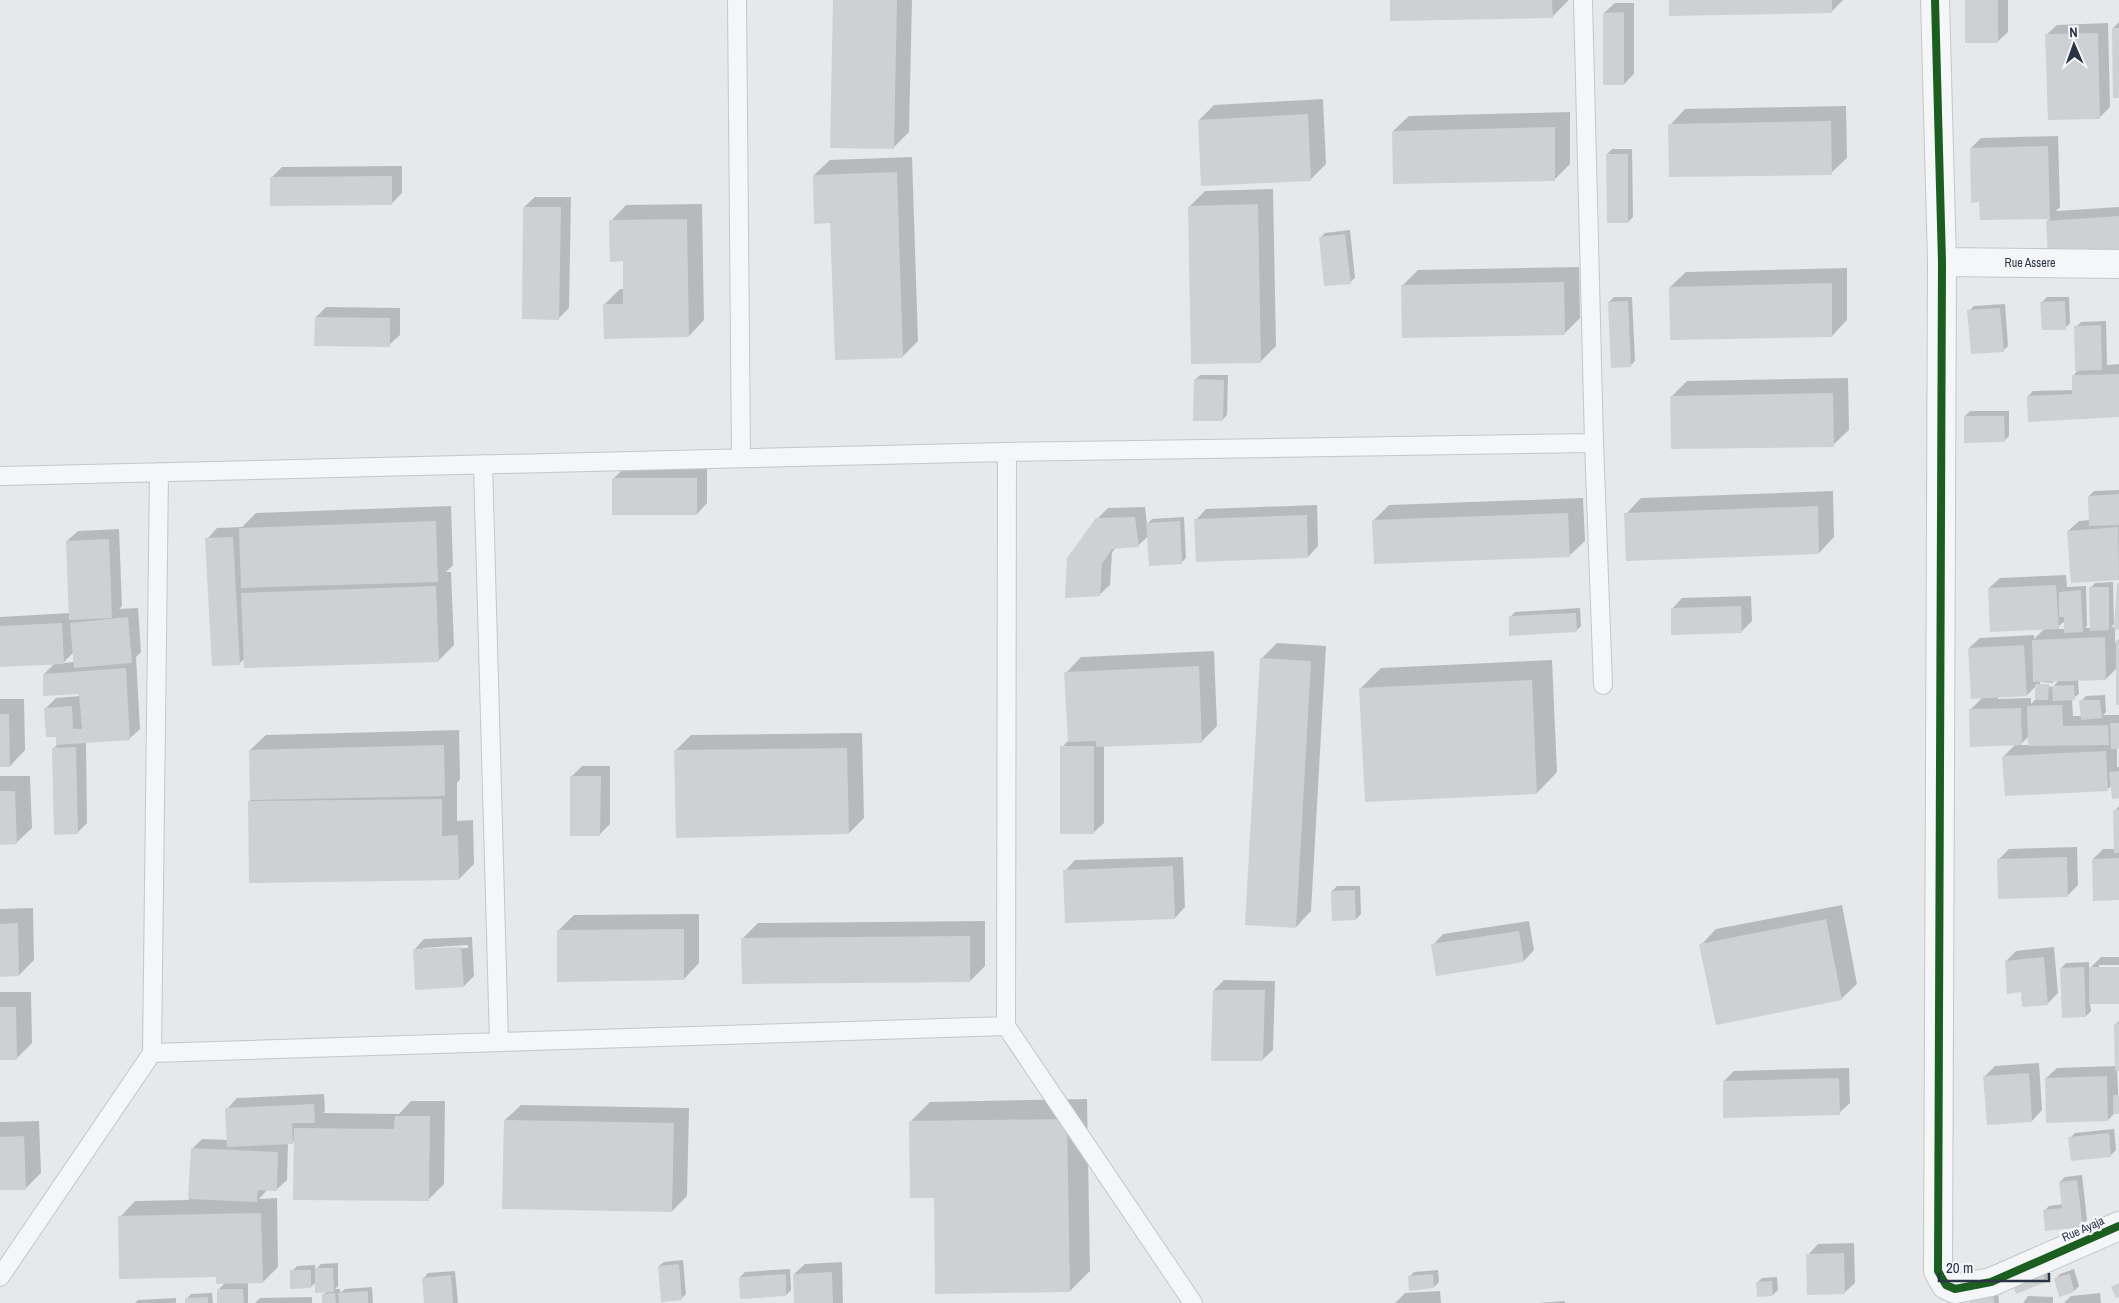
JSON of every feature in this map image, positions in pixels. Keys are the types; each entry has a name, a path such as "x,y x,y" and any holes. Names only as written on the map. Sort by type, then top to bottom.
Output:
{"street":[{"name":"Rue Ayaja","path":"1935,0 1942,262 1938,1271 1946,1285 1955,1289 1992,1282 2119,1226"},
{"name":"Rue Assere","path":"1942,262 2119,264"}],"lane":[{"path":"737,0 741,458"},
{"path":"1583,0 1594,443 1603,684"},
{"path":"0,476 1007,452 1594,443"},
{"path":"1007,452 1006,1026 1193,1303"},
{"path":"483,464 499,1042"},
{"path":"0,1277 152,1052 159,472"},
{"path":"152,1052 1006,1026"}],"building":[{"path":"833,0 897,0 894,149 830,148"},
{"path":"1390,0 1552,0 1553,18 1390,21"},
{"path":"1669,0 1832,0 1832,13 1669,16"},
{"path":"1965,0 1998,0 1998,43 1965,43"},
{"path":"1624,12 1624,85 1603,85 1603,13"},
{"path":"2112,28 2119,28 2119,98 2113,98"},
{"path":"2098,33 2100,119 2048,120 2045,34"},
{"path":"1308,114 1311,181 1201,186 1198,120"},
{"path":"1831,121 1832,175 1669,177 1668,124"},
{"path":"1555,127 1555,181 1393,184 1392,131"},
{"path":"2048,146 2050,219 1980,220 1979,202 1971,203 1970,148"},
{"path":"1606,154 1628,154 1628,223 1607,223"},
{"path":"897,172 903,358 835,360 830,223 814,224 813,175"},
{"path":"392,176 392,205 270,206 270,177"},
{"path":"1258,204 1261,363 1191,364 1188,206"},
{"path":"523,207 561,207 559,320 522,319"},
{"path":"2119,216 2119,250 2048,255 2046,221"},
{"path":"687,219 689,337 604,339 603,304 623,304 623,261 610,262 609,220"},
{"path":"1345,234 1351,284 1324,286 1319,237"},
{"path":"1564,282 1565,335 1402,338 1401,285"},
{"path":"1832,283 1832,337 1670,340 1669,287"},
{"path":"1628,301 1631,367 1611,368 1608,302"},
{"path":"2065,301 2066,330 2042,330 2040,302"},
{"path":"2000,308 2004,352 1971,354 1967,310"},
{"path":"315,317 390,318 390,347 314,346"},
{"path":"2101,325 2102,370 2075,371 2074,326"},
{"path":"2119,374 2119,417 2028,422 2027,396 2072,394 2072,375"},
{"path":"1194,379 1224,380 1223,421 1193,421"},
{"path":"1833,393 1834,447 1671,449 1670,396"},
{"path":"1964,416 2004,416 2005,442 1964,443"},
{"path":"612,478 697,478 697,515 612,515"},
{"path":"2119,494 2119,525 2089,526 2088,496"},
{"path":"1818,506 1819,554 1626,561 1624,513"},
{"path":"1568,513 1570,557 1374,564 1372,520"},
{"path":"1307,515 1308,558 1196,562 1194,519"},
{"path":"1135,517 1139,547 1112,549 1102,564 1100,596 1065,598 1067,558 1096,518"},
{"path":"436,521 438,582 241,588 239,528"},
{"path":"1180,521 1182,564 1149,566 1146,523"},
{"path":"2118,527 2119,580 2071,583 2067,531"},
{"path":"233,537 240,665 212,666 205,538"},
{"path":"109,539 112,618 69,620 66,541"},
{"path":"2117,583 2119,583 2119,630 2114,629"},
{"path":"2056,585 2059,629 1990,632 1988,588"},
{"path":"436,586 439,662 244,668 241,593"},
{"path":"2089,587 2109,587 2109,630 2090,631"},
{"path":"2081,590 2083,632 2064,633 2064,617 2059,617 2059,592"},
{"path":"1741,606 1742,633 1671,635 1671,608"},
{"path":"1576,613 1577,632 1509,636 1509,616"},
{"path":"128,617 132,663 74,668 70,623"},
{"path":"62,623 64,664 0,667 0,626"},
{"path":"2105,637 2106,680 2033,682 2032,640"},
{"path":"2116,640 2119,640 2119,705 2116,705"},
{"path":"2024,645 2027,696 1971,699 1968,648"},
{"path":"1260,658 1311,661 1296,928 1245,925"},
{"path":"1199,666 1202,743 1096,747 1096,741 1068,742 1064,672"},
{"path":"126,668 130,740 56,745 56,737 46,737 44,708 72,706 73,729 82,729 79,694 43,696 43,674"},
{"path":"1532,680 1537,794 1365,802 1359,688"},
{"path":"2035,684 2049,684 2048,700 2035,700"},
{"path":"2074,685 2075,700 2053,701 2052,686"},
{"path":"2079,700 2100,700 2102,718 2081,720"},
{"path":"2062,705 2063,726 2108,725 2109,745 2028,746 2027,706"},
{"path":"2021,708 2022,745 1970,747 1969,709"},
{"path":"0,714 9,714 10,767 0,767"},
{"path":"2110,723 2119,723 2119,749 2111,749"},
{"path":"444,745 445,796 250,800 249,750"},
{"path":"1060,746 1094,746 1094,834 1060,834"},
{"path":"76,747 78,834 54,835 52,748"},
{"path":"847,748 849,834 676,838 674,750"},
{"path":"2106,751 2108,791 2005,796 2002,756"},
{"path":"2119,771 2119,798 2112,799 2109,772"},
{"path":"570,776 601,776 600,836 570,836"},
{"path":"0,791 15,791 17,844 0,845"},
{"path":"442,799 442,836 458,835 459,880 249,883 248,801"},
{"path":"2113,810 2119,810 2119,853 2114,853"},
{"path":"2067,857 2068,897 1998,899 1997,859"},
{"path":"2119,858 2119,900 2093,901 2092,859"},
{"path":"1173,866 1175,919 1065,923 1063,870"},
{"path":"1355,890 1356,920 1332,921 1331,891"},
{"path":"1826,919 1842,1000 1716,1025 1699,944"},
{"path":"18,923 19,976 0,977 0,924"},
{"path":"684,929 684,980 557,982 557,930"},
{"path":"1519,931 1524,962 1436,976 1431,944"},
{"path":"970,936 970,982 742,984 741,938"},
{"path":"461,947 464,987 415,990 413,949"},
{"path":"2044,957 2048,1005 2022,1007 2021,992 2007,994 2005,961"},
{"path":"2084,967 2086,1017 2062,1018 2060,968"},
{"path":"2089,967 2119,967 2119,1004 2089,1004"},
{"path":"1213,990 1265,990 1263,1061 1211,1061"},
{"path":"0,1007 16,1007 17,1060 0,1060"},
{"path":"2114,1024 2119,1024 2119,1071 2115,1071"},
{"path":"2029,1073 2032,1122 1987,1125 1983,1076"},
{"path":"2107,1076 2108,1121 2046,1123 2045,1078"},
{"path":"1839,1078 1840,1115 1723,1118 1723,1081"},
{"path":"2113,1095 2119,1095 2119,1114 2113,1114"},
{"path":"314,1104 315,1123 292,1123 293,1144 227,1147 225,1108"},
{"path":"395,1116 430,1116 429,1201 293,1200 294,1128 394,1129"},
{"path":"1067,1119 1070,1292 935,1294 934,1198 910,1198 909,1121"},
{"path":"504,1120 674,1123 672,1212 502,1209"},
{"path":"2109,1133 2111,1157 2071,1161 2068,1137"},
{"path":"24,1136 26,1190 0,1190 0,1137"},
{"path":"191,1148 278,1152 277,1191 258,1190 257,1202 188,1199"},
{"path":"2077,1180 2083,1227 2045,1231 2043,1210 2062,1208 2059,1182"},
{"path":"261,1213 263,1283 216,1284 216,1277 119,1279 118,1216"},
{"path":"1844,1253 1845,1294 1807,1295 1806,1254"},
{"path":"679,1264 682,1300 661,1302 658,1266"},
{"path":"315,1268 333,1268 334,1292 315,1293"},
{"path":"2041,1268 2046,1282 2016,1294 2011,1280"},
{"path":"290,1270 311,1270 311,1288 290,1289"},
{"path":"832,1272 833,1303 794,1303 793,1274"},
{"path":"786,1274 786,1296 740,1299 739,1277"},
{"path":"1433,1274 1434,1288 1409,1291 1408,1276"},
{"path":"2070,1274 2074,1292 2059,1297 2054,1278"},
{"path":"451,1275 453,1303 424,1303 422,1278"},
{"path":"1772,1281 1773,1296 1757,1297 1756,1282"},
{"path":"2119,1283 2119,1297 2116,1298 2111,1287"},
{"path":"217,1289 243,1289 244,1303 217,1303"},
{"path":"368,1291 368,1303 339,1303 338,1293"},
{"path":"335,1293 336,1303 322,1303 322,1294"},
{"path":"1993,1294 1994,1303 1970,1303 1969,1296"},
{"path":"208,1297 208,1303 185,1303 185,1298"}],"cycle path":[{"path":"1935,0 1942,262 1938,1271 1946,1285 1955,1289 1991,1282 2119,1226"}]}
